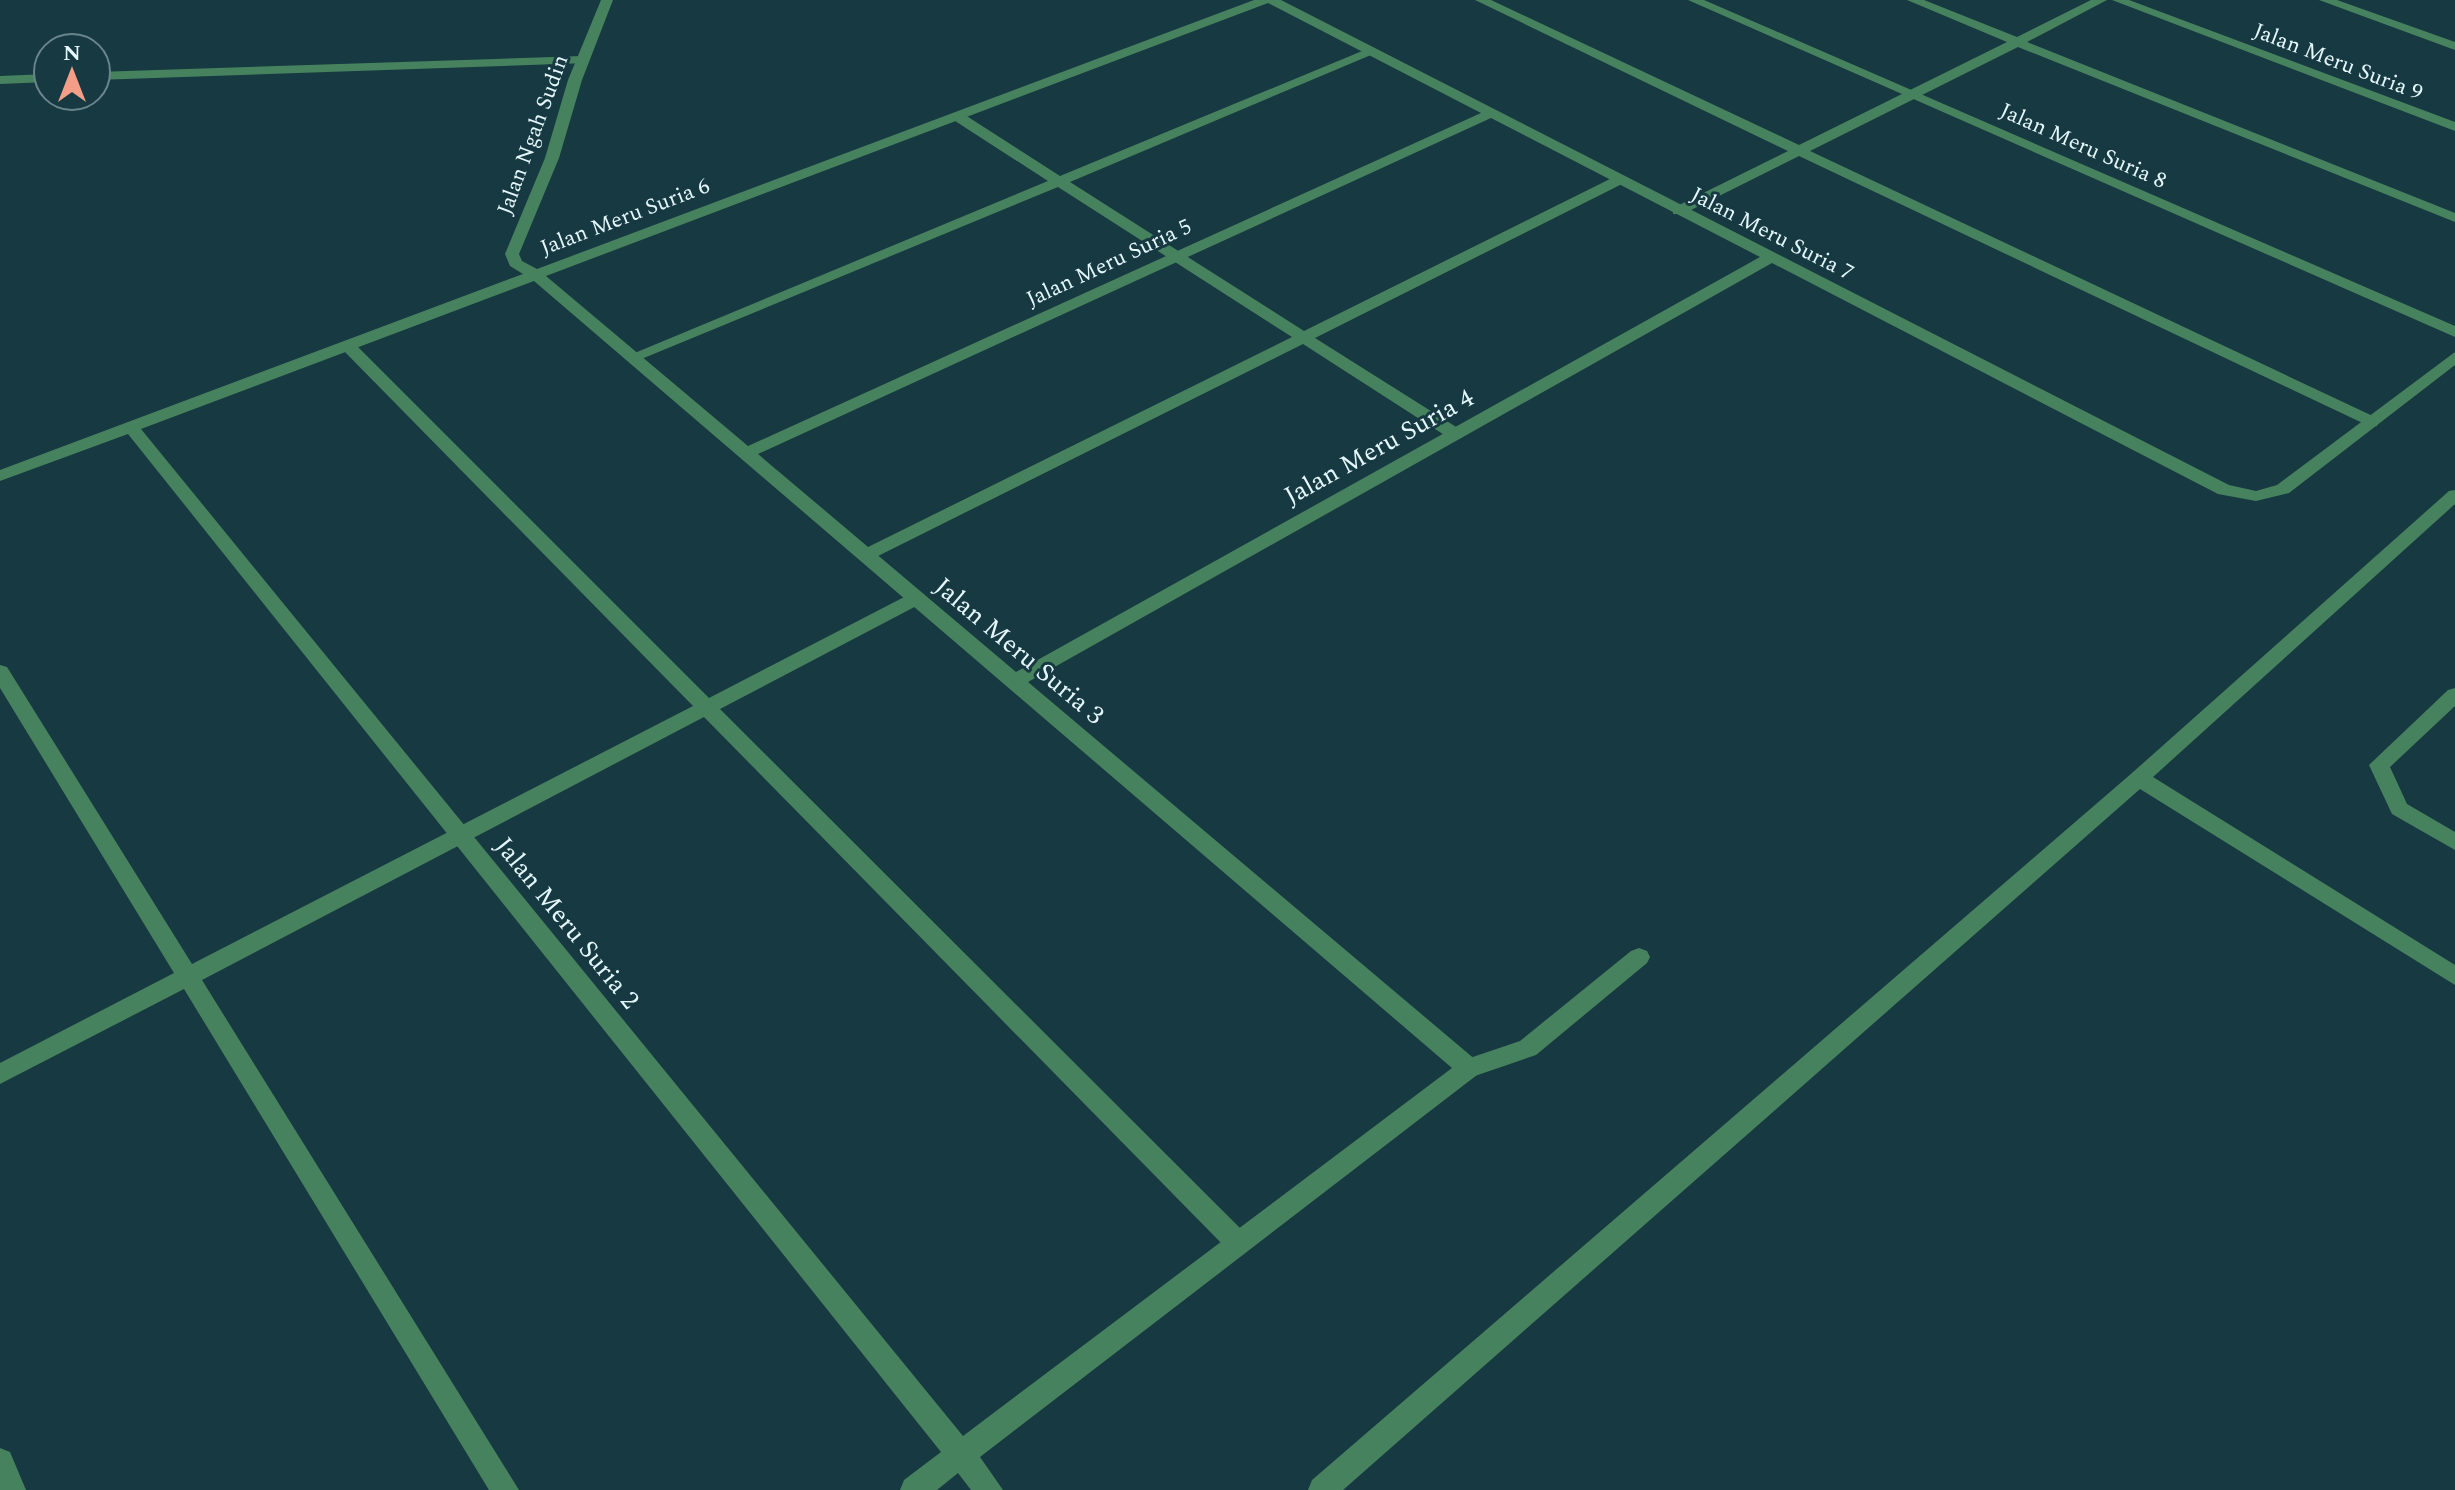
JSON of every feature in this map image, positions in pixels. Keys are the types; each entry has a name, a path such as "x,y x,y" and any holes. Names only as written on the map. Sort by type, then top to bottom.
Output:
{"street":[{"name":"Jalan Ngah Sudin","path":"535,274 521,268 512,254 552,158 583,60 607,0"},
{"name":"Jalan Meru Suria 6","path":"0,476 1265,0"},
{"name":"Jalan Meru Suria 7","path":"1272,0 2208,484 2240,495 2271,493 2293,482 2371,422"},
{"path":"1481,0 2371,422 2455,357"},
{"name":"Jalan Meru Suria 8","path":"1694,0 2455,332"},
{"path":"1913,0 2455,218"},
{"path":"1678,211 2101,0"},
{"name":"Jalan Meru Suria 9","path":"2118,0 2455,127"},
{"path":"2325,0 2455,46"},
{"path":"633,357 1372,52"},
{"path":"112,75 583,60"},
{"path":"0,80 32,79"},
{"name":"Jalan Meru Suria 5","path":"746,453 1491,113"},
{"path":"957,116 1455,434"},
{"path":"866,555 1619,180"},
{"name":"Jalan Meru Suria 4","path":"1015,681 1770,258"},
{"name":"Jalan Meru Suria 3","path":"535,274 1469,1068"},
{"path":"347,345 1238,1243"},
{"name":"Jalan Meru Suria 2","path":"131,427 989,1490"},
{"path":"1322,1490 2139,778 2455,495"},
{"path":"0,1074 917,598"},
{"path":"0,672 505,1490"},
{"path":"2455,695 2379,765 2399,809 2455,842"},
{"path":"2139,778 2455,976"},
{"path":"914,1490 1469,1068 1528,1048 1639,957"},
{"path":"0,1462 12,1490"}]}
